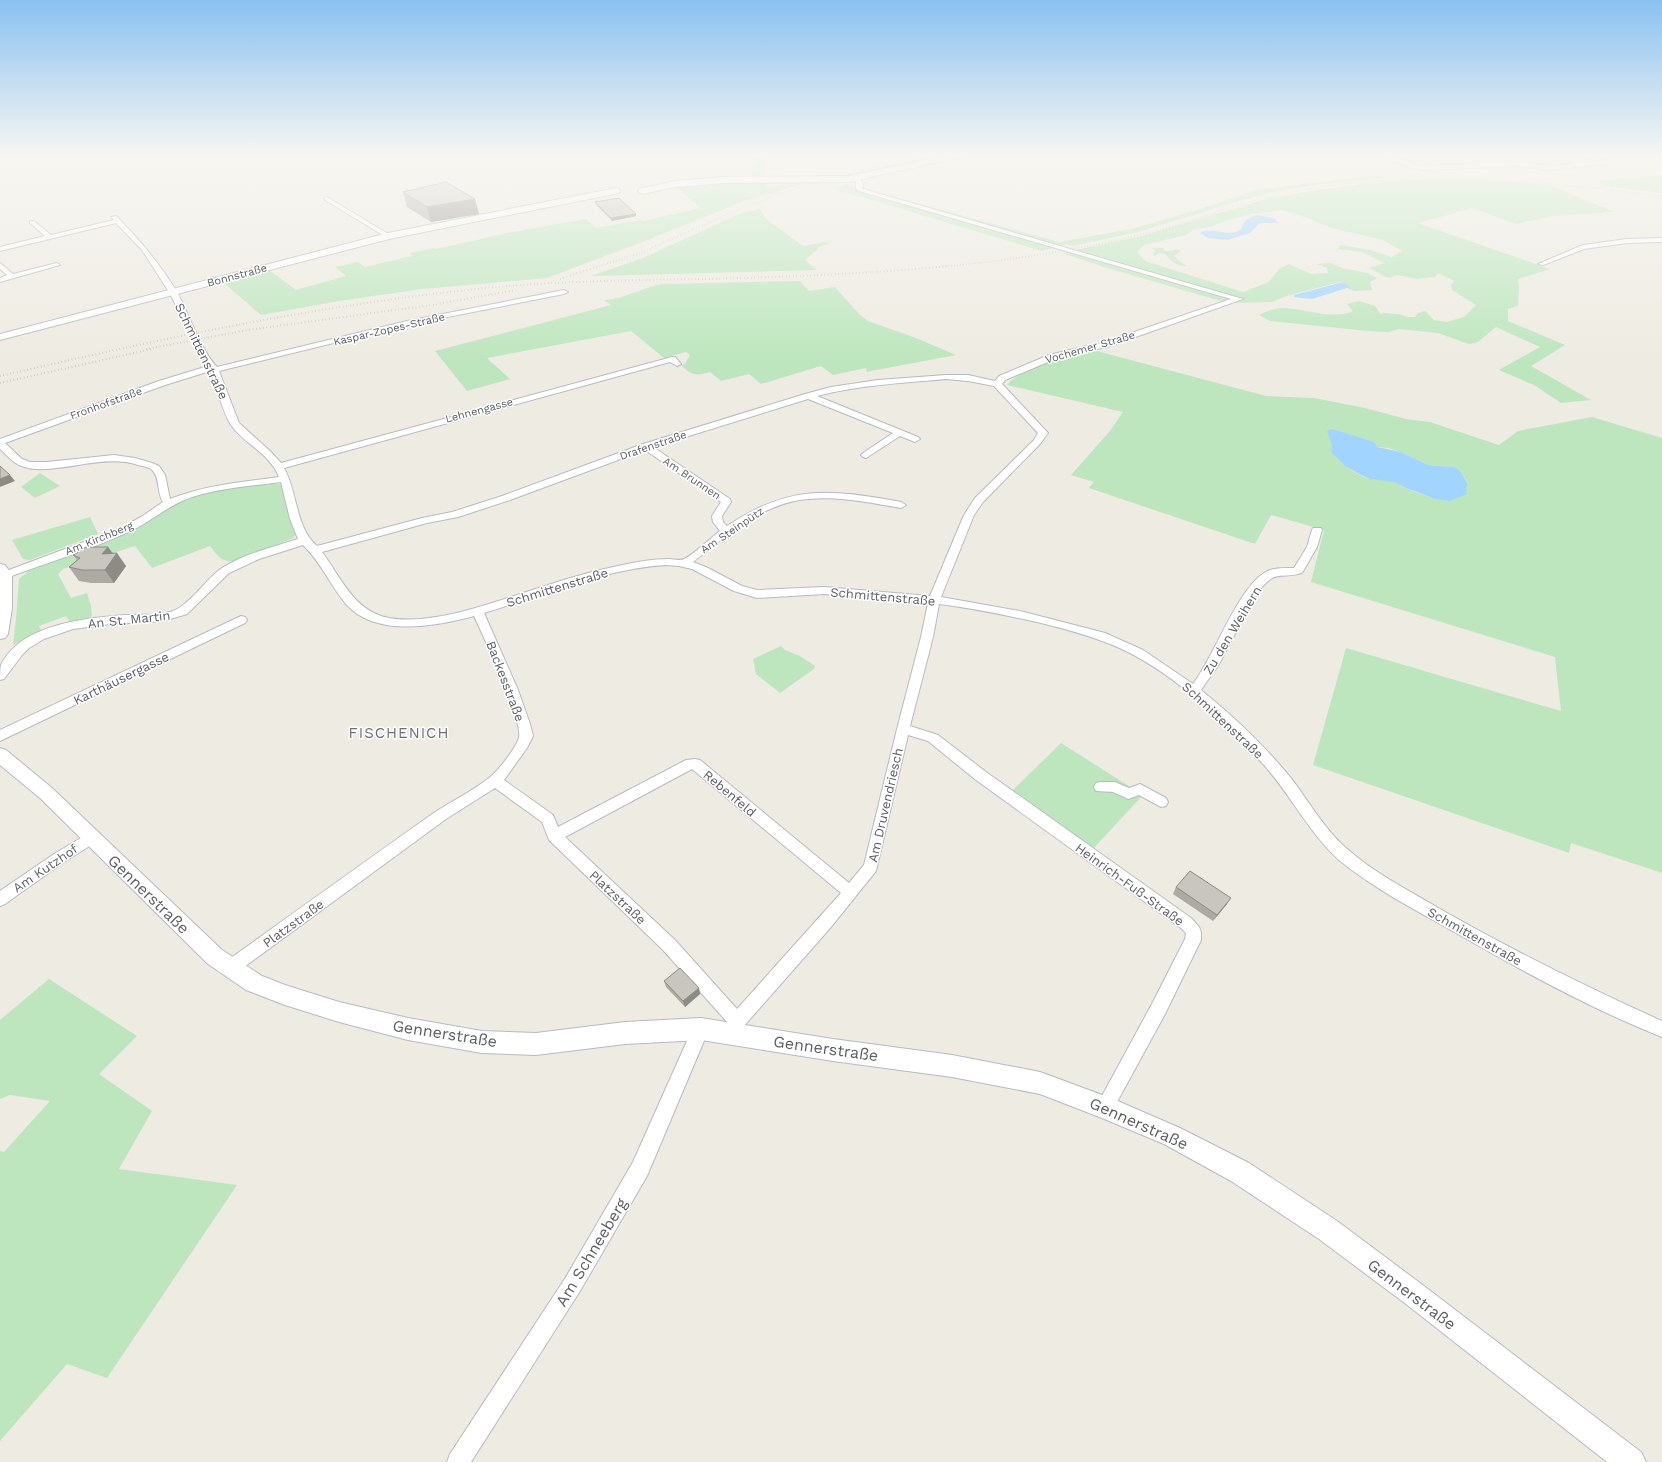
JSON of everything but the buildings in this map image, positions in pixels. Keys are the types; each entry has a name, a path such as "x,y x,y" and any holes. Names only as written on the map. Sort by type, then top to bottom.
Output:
{"main road":[{"name":"Bonnstraße","path":"0,337 388,236 441,224"}],"street":[{"path":"35,224 50,237"},
{"name":"Schmittenstraße","path":"50,237 97,224"},
{"name":"Schmittenstraße","path":"121,224 144,249 173,292 214,369 235,424 241,431 262,448 279,466 303,541 316,550 346,596 358,609 371,617 385,621 405,623 426,622 478,611 594,575 654,563 685,563 739,590 756,594 827,590 934,600 1035,618 1085,631 1136,652 1194,691 1265,759 1286,783 1323,834 1338,851 1359,867 1414,901 1508,955 1591,997 1662,1029"},
{"path":"369,224 388,236"},
{"name":"Vochemer Straße","path":"980,224 1239,299 1107,344 1052,357 1002,378 997,384"},
{"path":"0,249 50,237"},
{"path":"1541,264 1583,247 1612,243 1662,240"},
{"path":"0,265 12,276"},
{"path":"0,280 57,265"},
{"name":"Kaspar-Zopes-Straße","path":"214,369 407,323 564,292"},
{"name":"Lehnengasse","path":"279,466 672,359 677,364"},
{"name":"Fronhofstraße","path":"0,443 162,383 214,369"},
{"name":"Drafenstraße","path":"316,550 426,520 454,515 506,498 646,446 808,396 853,386 946,377 968,378 997,384"},
{"path":"934,600 969,515 979,500 1032,447 1043,433 997,384"},
{"path":"808,396 915,439"},
{"path":"866,455 899,433"},
{"path":"0,443 20,462 30,465 50,465 111,458 121,458 143,463 154,467 159,471 165,499 168,503"},
{"name":"Am Brunnen","path":"646,446 726,501 717,513 717,520 720,527 727,532"},
{"name":"Am Kirchberg","path":"3,571 125,530 145,519 168,503 199,492 284,479"},
{"name":"Am Steinpütz","path":"685,563 756,512 794,498 809,496 841,496 901,505"},
{"name":"Zu den Weihern","path":"1194,691 1215,661 1243,606 1260,583 1268,574 1278,572 1298,572 1312,547 1317,530"},
{"name":"An St. Martin","path":"0,676 9,662 24,646 39,637 64,627 88,623 174,615 183,611 226,571 255,557 303,541"},
{"path":"1,630 5,608 3,571"},
{"name":"Am Druvendriesch","path":"734,1027 826,922 871,867 934,600"},
{"name":"Backesstraße","path":"478,611 512,690 524,724 526,736 522,745 504,770"},
{"name":"Karthäusergasse","path":"0,736 241,620"},
{"name":"Heinrich-Fuß-Straße","path":"903,729 933,738 981,776 1186,923 1194,931 1193,940 1159,1008 1105,1106"},
{"name":"Gennerstraße","path":"0,755 46,793 215,957 254,983 285,995 340,1012 408,1029 482,1042 536,1044 625,1033 734,1027 833,1050 960,1067 1040,1083 1105,1106 1172,1136 1240,1172 1315,1222 1415,1295 1631,1462"},
{"name":"Rebenfeld","path":"554,836 691,764 695,764 850,892"},
{"name":"Platzstraße","path":"230,968 441,815 494,782 504,770"},
{"name":"Platzstraße","path":"494,782 502,785 548,819 554,836 669,945 734,1027"},
{"path":"1101,787 1115,787 1128,794 1140,789 1161,802"},
{"name":"Am Kutzhof","path":"0,899 59,858 91,838"},
{"name":"Am Schneeberg","path":"458,1462 573,1284 640,1169 701,1029"}],"green space":[{"path":"556,224 592,224 596,228 618,224 686,224 547,278 422,289 339,301 261,315 223,282 269,270 296,290 346,276 335,267 358,262 365,267 412,256 410,253"},
{"path":"717,224 773,224 803,246 826,242 830,244 821,246 805,260 817,270 591,276 643,258"},
{"path":"952,224 994,224 1059,242 1131,229 1148,224 1163,224 1138,232 1072,246 1067,244 1042,251"},
{"path":"1181,224 1217,224 1193,230 1186,235 1144,245 1137,252 1145,261 1243,292 1269,282 1279,269 1289,264 1311,274 1328,273 1327,268 1317,264 1331,263 1342,268 1367,273 1377,278 1370,282 1372,290 1354,291 1342,286 1344,281 1286,296 1272,302 1237,303 1221,301 1107,268 1062,253 1145,235"},
{"path":"1322,224 1422,224 1550,269 1518,279 1518,306 1508,309 1508,321 1565,345 1531,366 1591,400 1561,403 1534,385 1499,370 1540,347 1496,327 1478,342 1469,344 1438,333 1399,329 1388,332 1368,331 1270,321 1259,315 1280,308 1298,309 1335,315 1344,314 1353,311 1347,304 1359,301 1375,306 1381,315 1382,313 1415,317 1418,313 1425,311 1434,320 1447,322 1464,317 1476,305 1452,290 1451,284 1454,281 1438,273 1435,277 1416,279 1398,275 1388,278 1369,268 1385,263 1362,252 1337,249 1341,245 1370,250 1392,257 1402,251 1383,240 1332,228"},
{"path":"1151,248 1164,248 1163,251 1171,251 1176,249 1181,251 1174,256 1187,266 1177,264 1165,254 1159,253 1154,256 1153,253 1156,251"},
{"path":"800,281 809,291 835,287 859,314 868,321 916,338 956,355 867,372 866,368 833,375 821,366 761,384 749,374 721,381 710,372 701,374 691,373 681,365 685,364 690,355 686,352 664,358 631,331 487,358 510,379 467,391 435,351 611,305 604,300 619,298 662,284"},
{"path":"1093,350 1266,396 1314,398 1365,408 1406,419 1430,422 1499,445 1518,431 1592,417 1662,438 1662,873 1571,843 1569,853 1313,765 1346,648 1561,711 1555,657 1311,582 1324,530 1271,515 1255,544 1089,488 1094,482 1071,475 1110,431 1123,412 1007,385 1015,378 1035,366 1059,358","holes":["1331,442 1388,448 1401,452 1428,465 1454,467 1460,471 1468,483 1461,494 1454,499 1441,500 1428,497 1410,490 1396,482 1371,479 1359,474 1339,460 1334,454"]},
{"path":"40,473 60,486 35,498 21,487"},
{"path":"257,484 280,484 285,494 296,534 293,538 241,560 235,561 226,561 222,559 210,546 152,568 135,546 63,569 58,574 71,598 87,593 91,606 92,618 70,622 66,616 39,626 42,632 13,645 19,579 31,569 121,535 142,525 183,499 211,491"},
{"path":"90,517 98,534 30,560 23,559 12,540"},
{"path":"781,646 785,650 800,656 815,666 814,669 780,693 756,674 753,659"},
{"path":"1061,743 1143,795 1092,850 1012,791"},
{"path":"49,979 137,1036 99,1074 152,1111 119,1169 237,1185 107,1378 67,1364 0,1441 0,1151 4,1152 50,1101 10,1095 0,1099 0,1020"}],"water":[{"path":"1243,224 1259,224 1250,233 1227,240 1208,238 1200,233 1210,230 1232,233 1241,229"},
{"path":"1343,282 1350,287 1312,299 1294,297 1294,295"},
{"path":"1332,429 1374,442 1377,447 1401,452 1428,465 1454,467 1460,471 1468,484 1466,488 1467,494 1450,501 1435,499 1406,488 1395,482 1370,479 1359,474 1345,466 1332,453 1331,442 1327,431"}],"railway":[{"path":"596,267 638,254 705,224"},
{"path":"940,267 1020,258 1103,243 1178,224"},
{"path":"940,267 947,266"},
{"path":"560,279 596,267"},
{"path":"0,376 123,348 246,323 371,302 433,294 547,283 794,276 940,267"},
{"path":"146,349 248,330 432,305 516,290"},
{"path":"0,383 152,349"}],"district":[{"name":"FISCHENICH","path":"399,733"}]}
